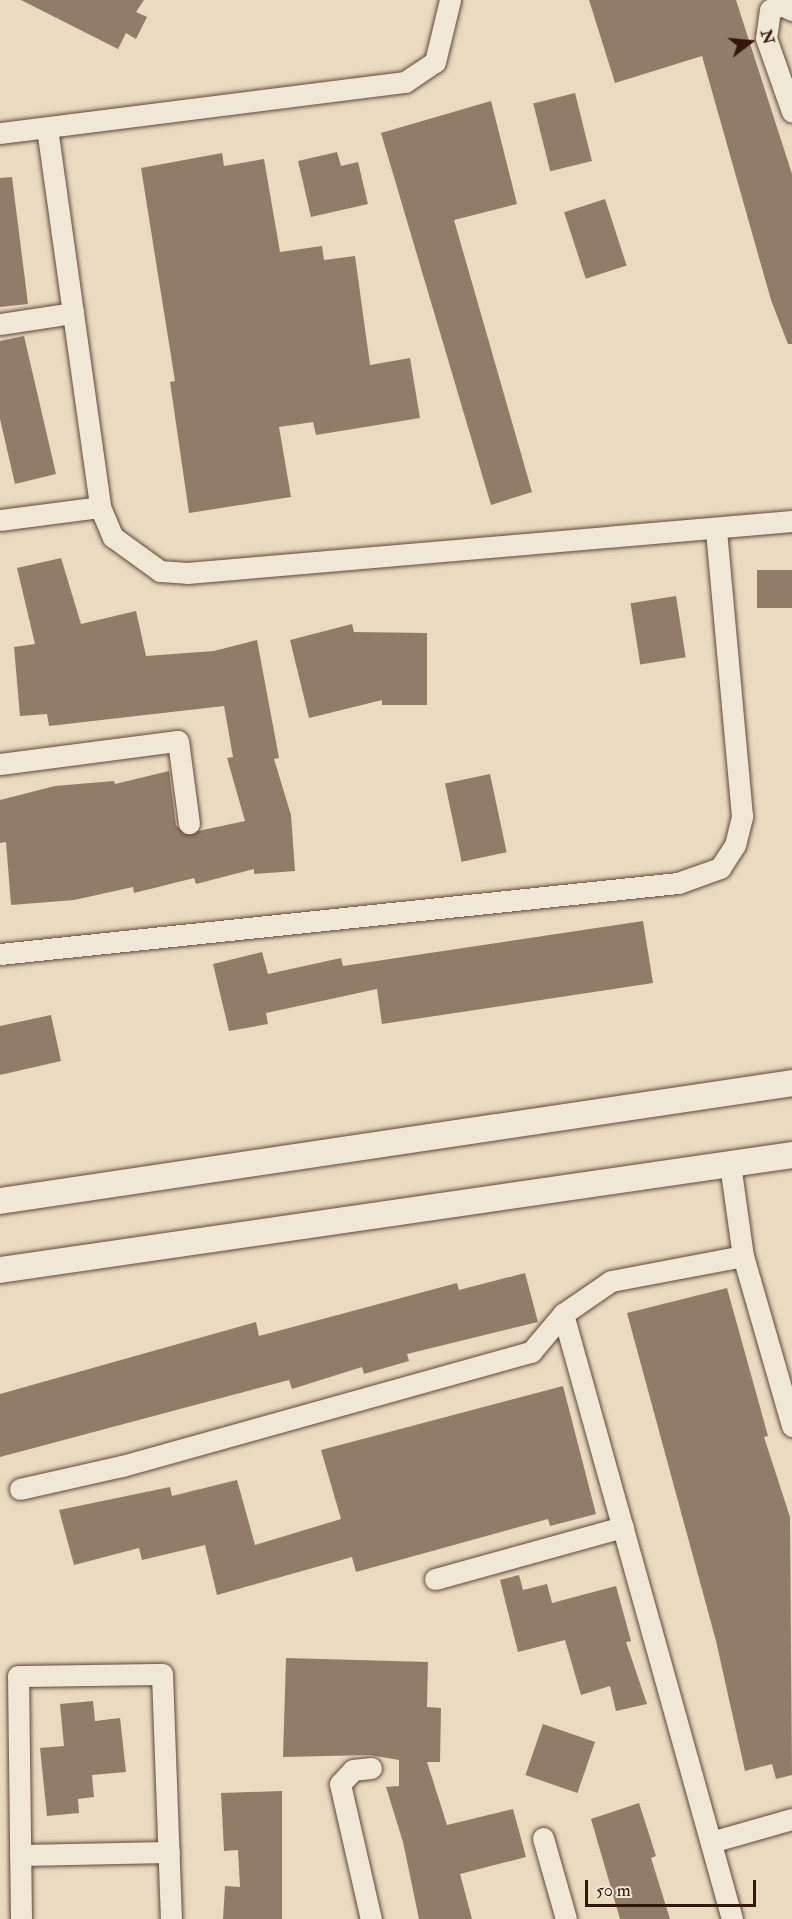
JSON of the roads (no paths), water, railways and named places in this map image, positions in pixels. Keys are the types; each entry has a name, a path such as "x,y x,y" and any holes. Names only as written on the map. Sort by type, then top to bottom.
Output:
{"street":[{"path":"0,133 405,82 435,62 450,0"},
{"path":"792,10 781,5 768,5 766,38 792,112"},
{"path":"47,128 100,507 113,537 135,557 160,571 187,573 792,521"},
{"path":"0,324 73,313"},
{"path":"0,520 100,507"},
{"path":"0,954 678,883 720,868 735,845 742,816 716,529"},
{"path":"0,764 178,741 189,822"},
{"path":"0,1201 792,1083"},
{"path":"0,1270 792,1155"},
{"path":"730,1164 743,1256 783,1355 792,1426"},
{"path":"20,1489 122,1466 531,1352 563,1314 611,1281 743,1256"},
{"path":"563,1314 732,1919"},
{"path":"435,1579 623,1527"},
{"path":"21,1919 18,1676 162,1674 171,1919"},
{"path":"370,1768 353,1770 340,1784 371,1919"},
{"path":"711,1842 792,1819"},
{"path":"543,1838 566,1919"},
{"path":"20,1855 169,1852"}]}
